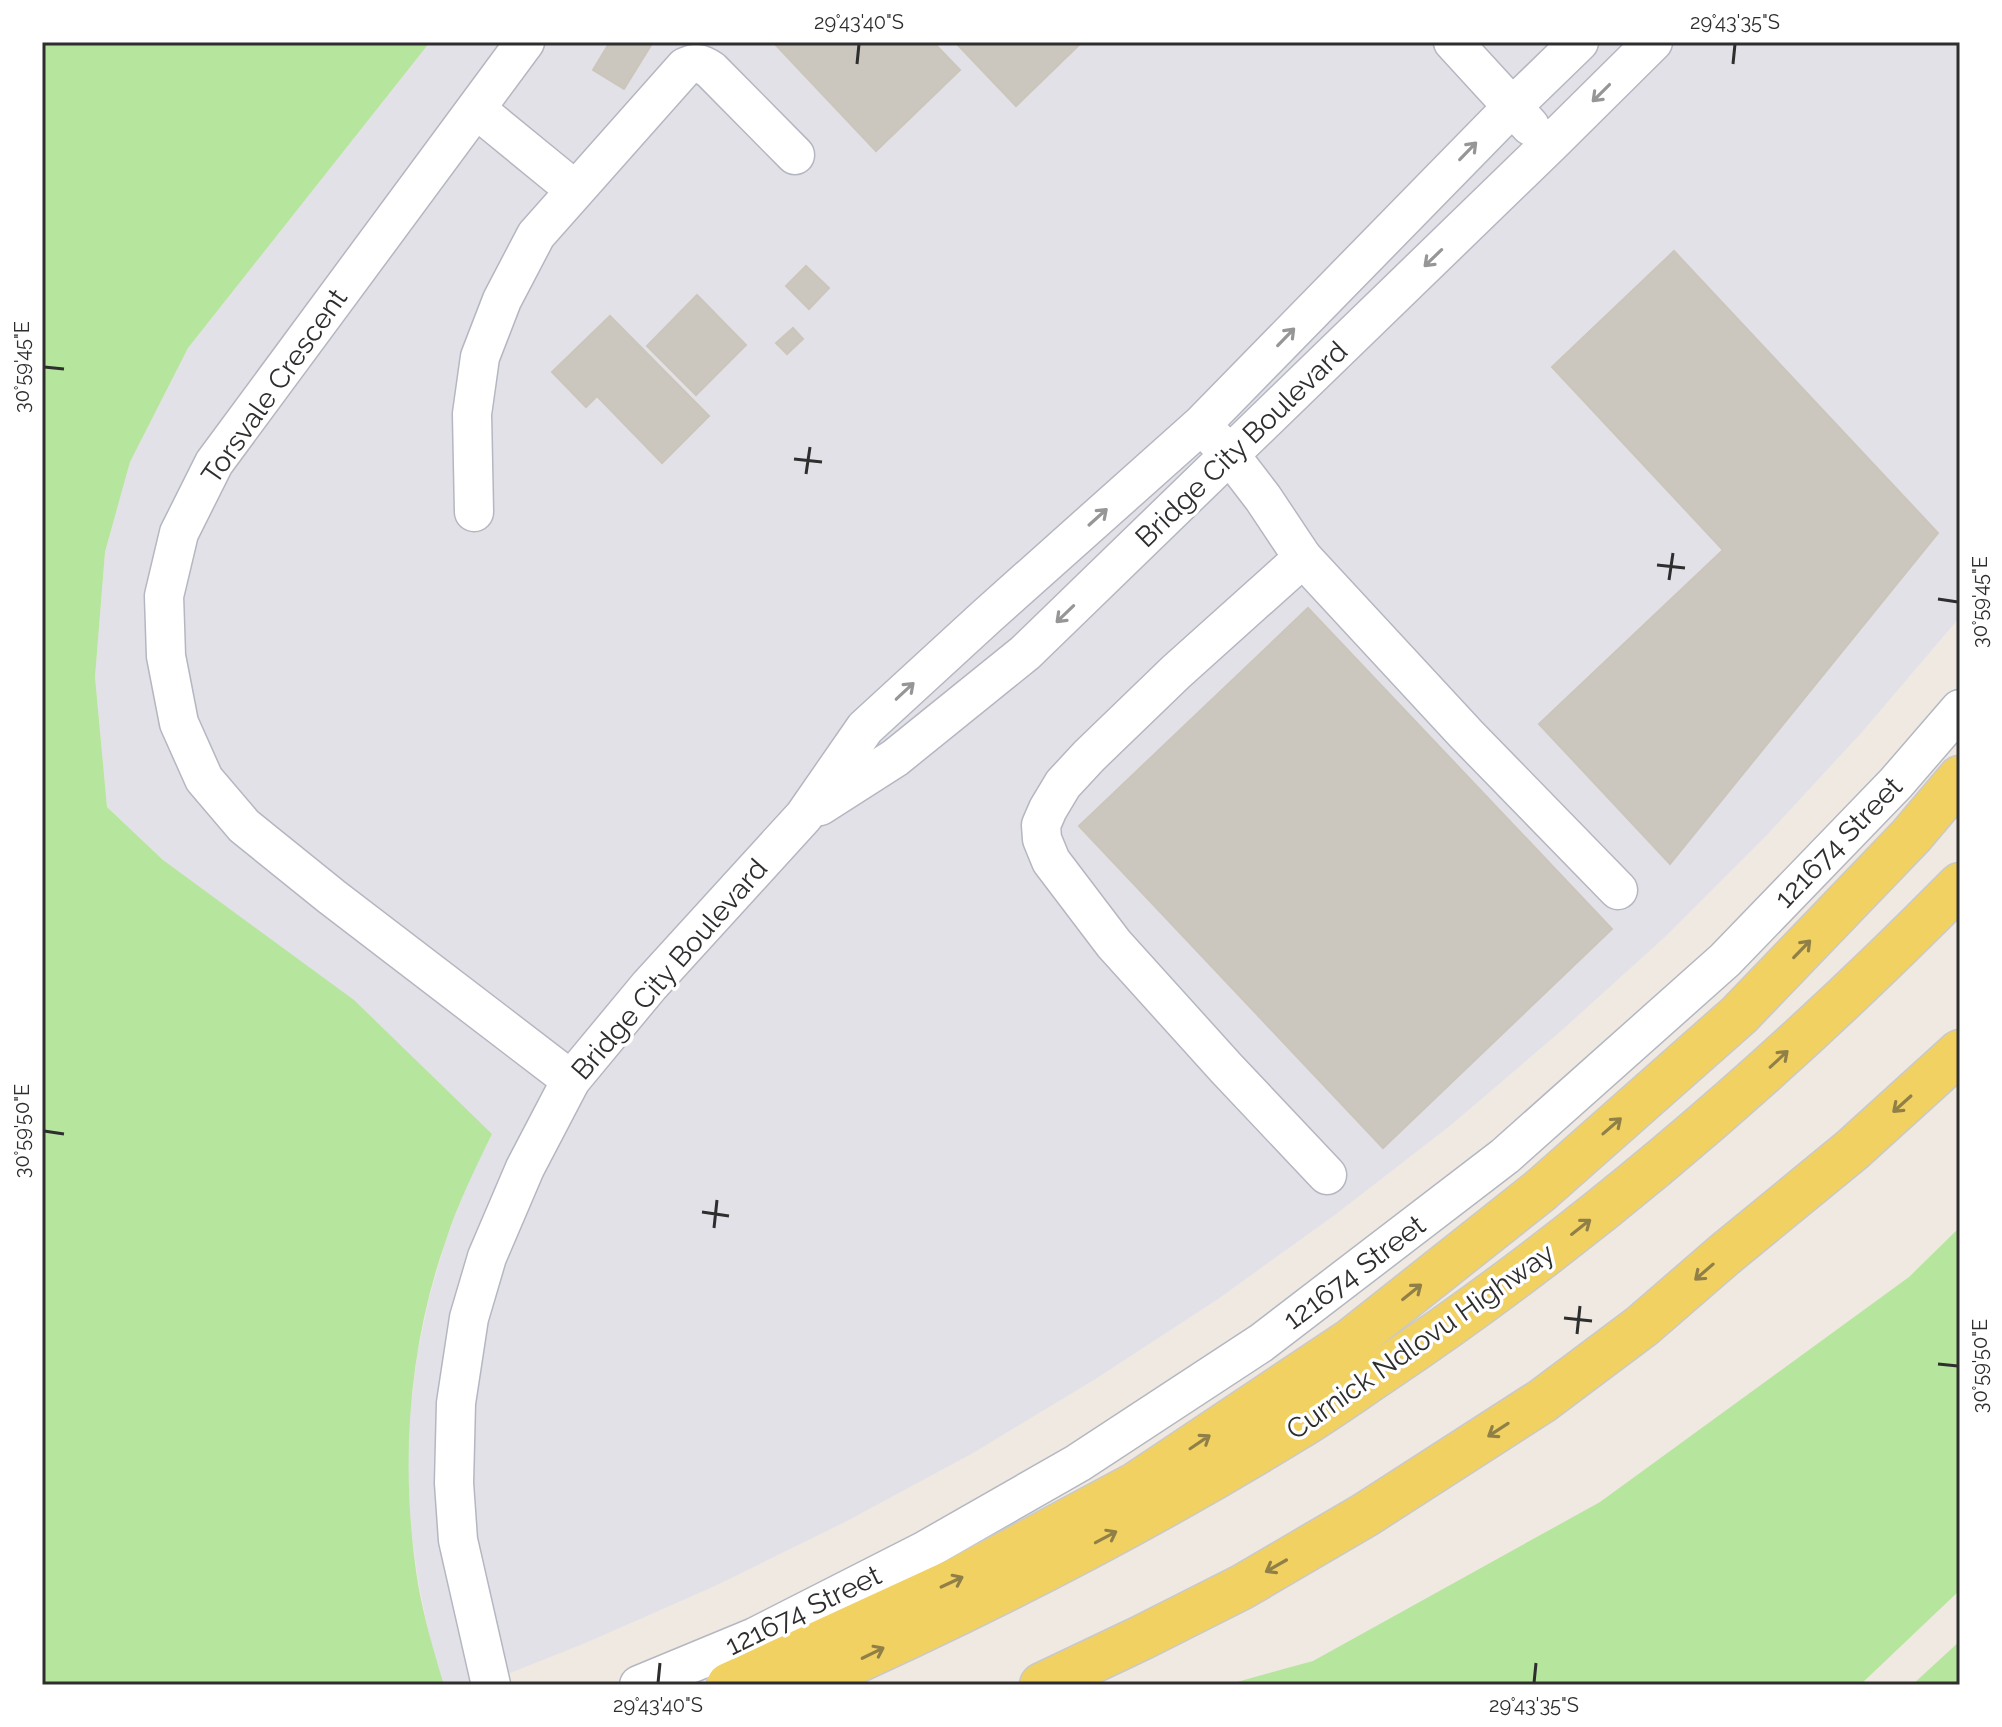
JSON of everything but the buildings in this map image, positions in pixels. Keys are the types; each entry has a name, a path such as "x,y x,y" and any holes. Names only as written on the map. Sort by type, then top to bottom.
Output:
{"main road":[{"path":"729,1685 959,1579 1135,1485 1352,1340 1541,1190 1739,1015 1911,836 1960,778"},
{"name":"Curnick Ndlovu Highway","path":"803,1685 1045,1570 1149,1514 1297,1428 1425,1342 1612,1203 1737,1098 1874,972 1960,885"},
{"path":"1042,1685 1242,1587 1365,1515 1542,1401 1642,1326 1852,1150 1960,1052"}],"street":[{"name":"Torsvale Crescent","path":"525,42 214,463 179,533 164,596 166,656 179,723 204,779 244,826 571,1080"},
{"path":"1453,42 1549,145"},
{"name":"Bridge City Boulevard","path":"491,1685 458,1540 454,1483 456,1403 469,1318 487,1257 525,1168 571,1080 649,986 804,816 865,728 1201,425 1579,42"},
{"name":"Bridge City Boulevard","path":"804,816 895,758 1025,653 1653,42"},
{"path":"474,512 472,414 480,357 502,300 536,235 685,67 694,63 711,70 795,155"},
{"path":"476,109 575,190"},
{"path":"1201,425 1230,455 1263,498 1303,558 1466,734 1618,890"},
{"path":"1303,558 1176,672 1089,756 1063,784 1041,825 1042,839 1051,861 1114,944 1327,1175"},
{"name":"121674 Street","path":"639,1685 755,1637 924,1551 1078,1463 1261,1343 1505,1156 1725,960 1896,783 1960,709"},
{"path":"865,728 895,758"}],"shaded area":[{"path":"430,42 1960,42 1960,617 1862,732 1766,836 1666,936 1561,1031 1451,1125 1336,1214 1218,1299 1097,1378 973,1453 845,1522 715,1586 480,1685 444,1685 419,1586 411,1529 408,1472 410,1414 417,1355 429,1298 466,1186 492,1134 163,860 107,807 95,677 105,552 130,462 188,348"}],"green space":[{"path":"42,42 430,42 188,348 130,462 105,552 95,677 107,807 163,860 354,1000 492,1134 456,1213 433,1282 415,1367 411,1410 409,1498 412,1541 423,1609 444,1685 42,1685"},
{"path":"1960,1227 1960,1590 1860,1685 1226,1685 1313,1661 1600,1502 1909,1277"},
{"path":"1960,1641 1960,1685 1912,1685"}]}
